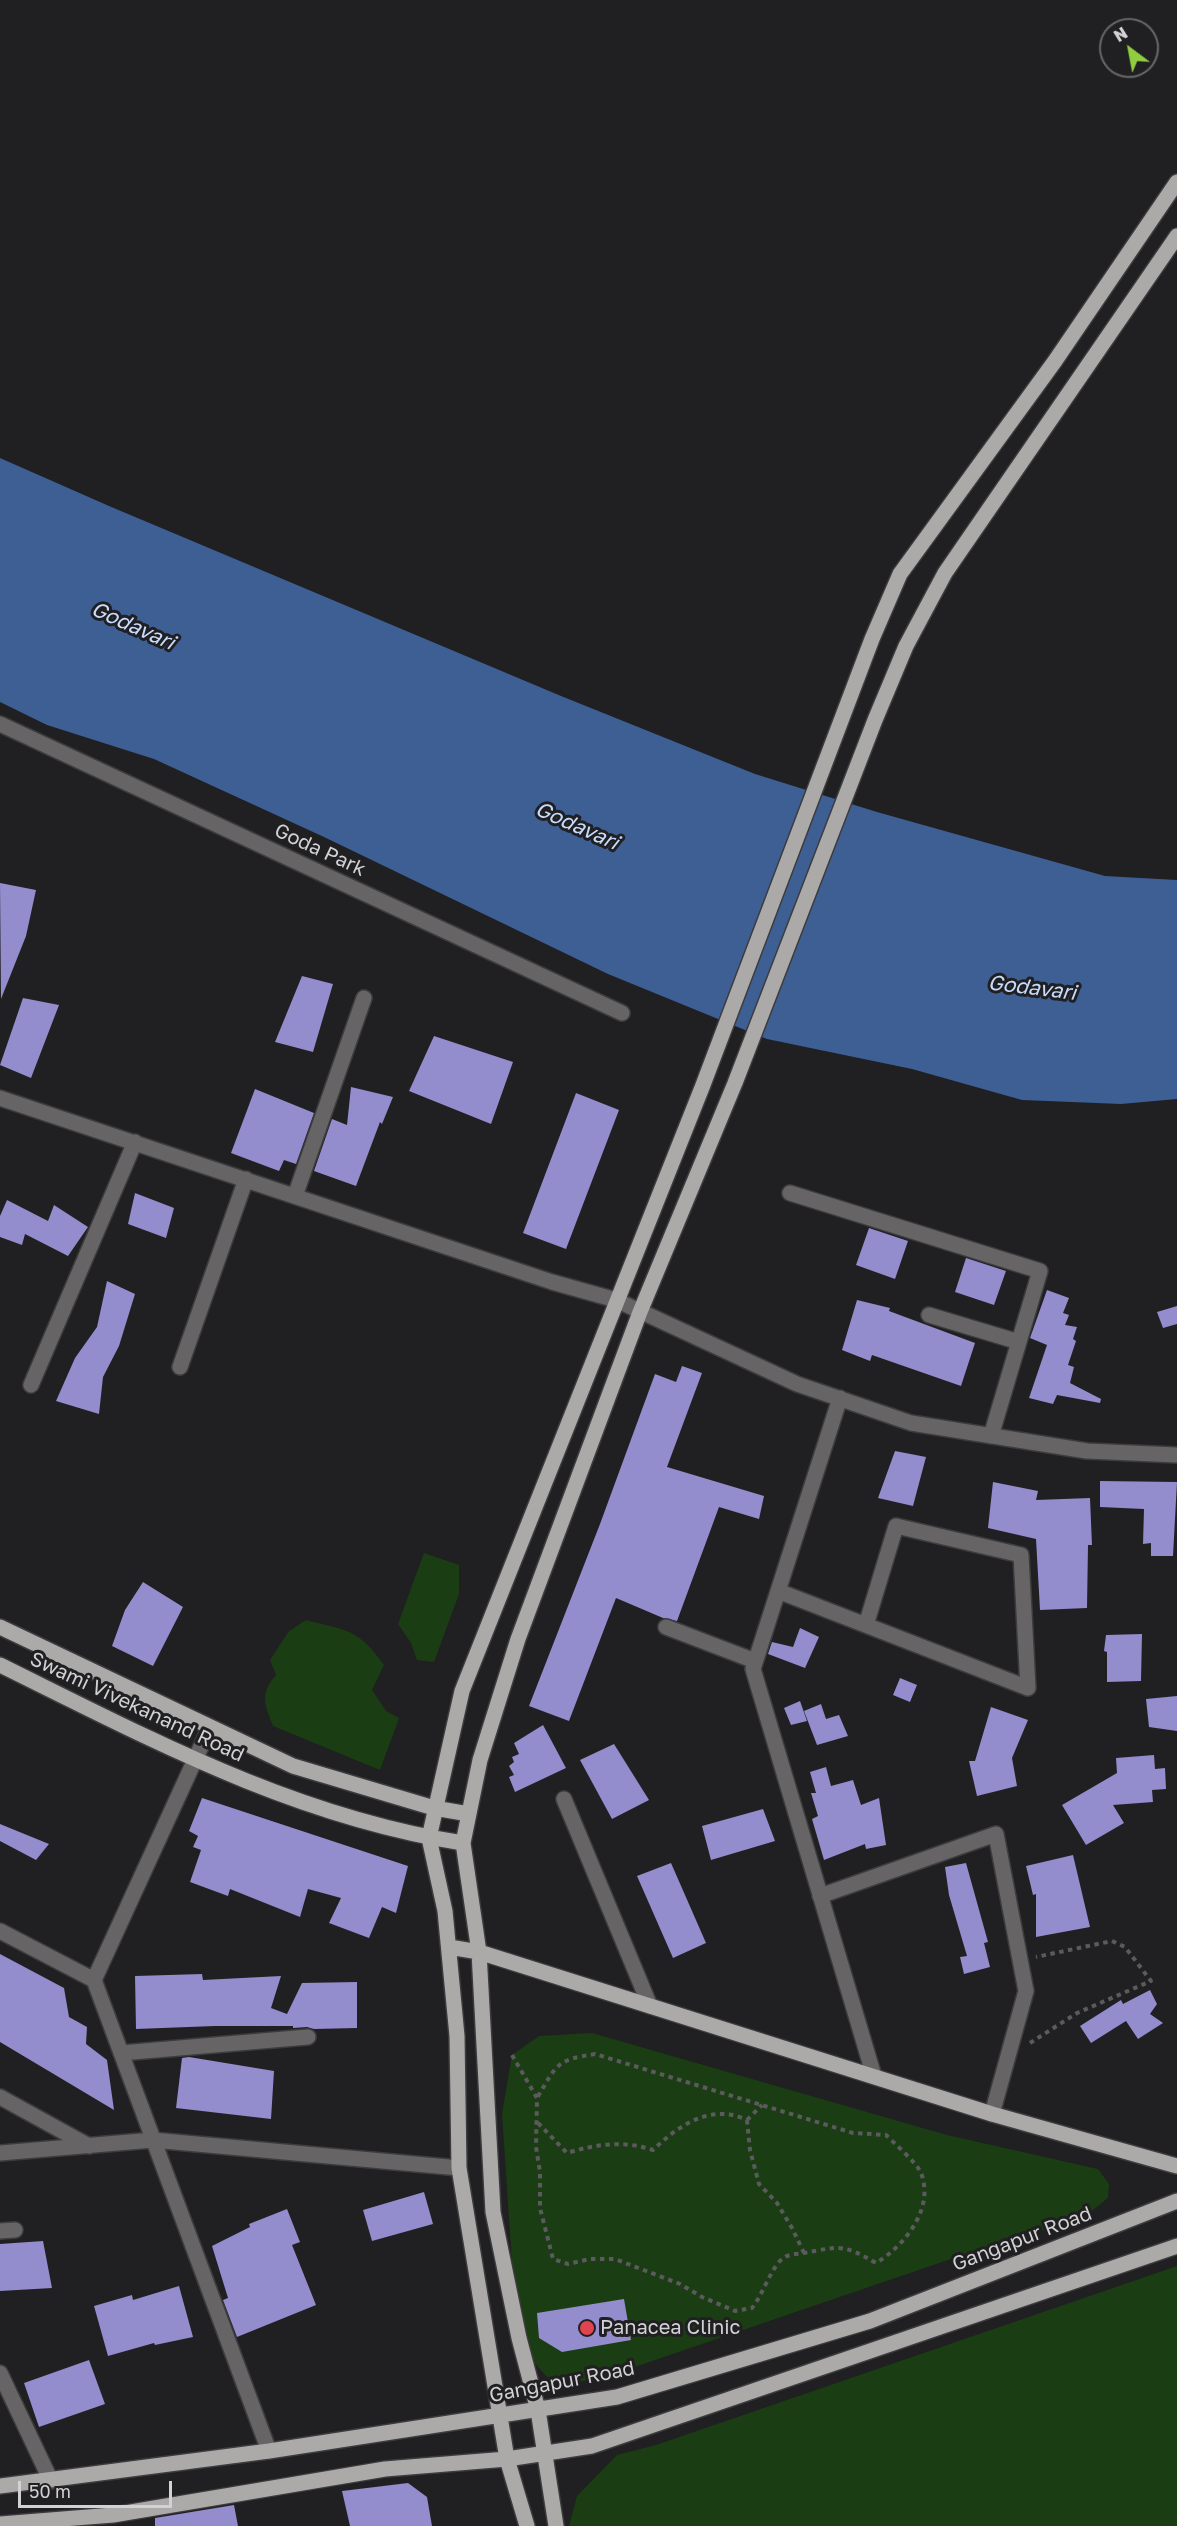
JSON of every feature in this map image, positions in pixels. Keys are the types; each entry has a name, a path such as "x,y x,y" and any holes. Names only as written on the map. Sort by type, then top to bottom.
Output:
{"main road":[{"path":"527,2526 507,2458 499,2416 459,2168 458,2036 445,1911 429,1838 462,1691 703,1085 872,639 900,574 1054,361 1177,182"},
{"path":"556,2526 538,2410 519,2338 493,2212 479,1952 463,1843 480,1760 518,1639 640,1312 735,1083 875,720 906,646 945,573 1177,236"},
{"path":"0,1627 293,1766 434,1808 469,1814"},
{"name":"Swami Vivekanand Road","path":"0,1665 194,1761 330,1813 429,1838 463,1843"},
{"path":"449,1947 479,1952 992,2114 1177,2166"},
{"name":"Gangapur Road","path":"0,2486 269,2451 617,2397 870,2321 1177,2201"},
{"path":"0,2524 113,2515 385,2469 507,2458 592,2446 1177,2246"}],"street":[{"name":"Goda Park","path":"0,724 622,1013"},
{"path":"295,1196 364,998"},
{"path":"0,1098 552,1282 616,1300 797,1384 911,1423 1087,1452 1177,1455"},
{"path":"31,1385 135,1142"},
{"path":"180,1367 246,1179"},
{"path":"790,1192 1040,1271 991,1436"},
{"path":"929,1315 1019,1342"},
{"path":"840,1398 753,1669 874,2076"},
{"path":"778,1591 1028,1688 1021,1555 896,1526 866,1625"},
{"path":"666,1627 755,1661"},
{"path":"94,1980 210,1727"},
{"path":"564,1799 650,2006"},
{"path":"820,1896 996,1834 1026,1991 992,2114"},
{"path":"0,1931 94,1980 269,2451"},
{"path":"121,2053 308,2037"},
{"path":"0,2097 89,2146"},
{"path":"0,2153 153,2140 459,2168"},
{"path":"0,2373 51,2481"}],"path":[{"path":"1008,2055 1077,2013 1151,1981 1125,1947 1112,1941 1020,1961"},
{"path":"512,2055 537,2098 540,2208 553,2259 568,2264 590,2259 615,2259 680,2284 702,2297 735,2311 752,2308 762,2295 770,2275 785,2257 833,2247 850,2249 876,2264 904,2242 915,2225 924,2196 921,2172 886,2135 854,2133 595,2054 569,2058 555,2068 537,2098"},
{"path":"747,2120 762,2105"},
{"path":"537,2122 567,2153 608,2143 628,2143 653,2150 681,2126 701,2116 735,2115 747,2120"},
{"path":"747,2120 750,2151 759,2184 777,2203 804,2253"}],"green space":[{"path":"424,1553 459,1565 459,1594 434,1662 417,1660 411,1643 398,1624"},
{"path":"306,1620 342,1629 359,1637 384,1665 372,1690 386,1711 399,1718 380,1770 273,1726 265,1700 267,1688 276,1675 270,1660 289,1631"},
{"path":"592,2033 947,2135 1098,2169 1109,2184 1108,2198 1088,2214 1032,2235 948,2260 617,2373 575,2383 549,2379 528,2356 517,2336 502,2114 512,2055 539,2036"},
{"path":"1177,2266 1177,2526 569,2526 577,2496 617,2455 656,2445"}],"water":[{"name":"Godavari","path":"0,458 561,696 755,774 877,812 1105,876 1177,880 1177,1099 1121,1104 1022,1100 912,1069 767,1039 608,974 324,837 154,759 47,725 0,702"}],"building":[{"path":"0,883 36,890 26,936 1,999"},
{"path":"302,976 333,984 313,1052 275,1042"},
{"path":"23,998 59,1005 31,1078 0,1065"},
{"path":"434,1036 513,1062 491,1124 409,1091"},
{"path":"351,1087 393,1097 382,1124 380,1122 356,1186 314,1171 332,1119 347,1125"},
{"path":"255,1089 314,1113 296,1164 284,1160 279,1171 231,1153"},
{"path":"576,1093 619,1110 566,1249 523,1233"},
{"path":"135,1193 174,1208 166,1238 128,1224"},
{"path":"7,1200 48,1221 54,1205 88,1227 68,1256 25,1234 22,1245 0,1237 0,1216"},
{"path":"869,1228 908,1241 895,1279 856,1265"},
{"path":"966,1258 1006,1271 994,1305 955,1292"},
{"path":"107,1281 135,1294 119,1346 103,1377 99,1414 56,1401 75,1358 97,1327"},
{"path":"1047,1290 1069,1298 1063,1313 1069,1315 1065,1325 1077,1327 1073,1339 1076,1341 1068,1365 1074,1367 1070,1383 1101,1399 1100,1403 1057,1395 1053,1404 1029,1398 1047,1345 1030,1338"},
{"path":"857,1300 890,1308 889,1311 975,1343 961,1386 872,1355 870,1361 842,1350"},
{"path":"1177,1306 1177,1324 1163,1328 1157,1312"},
{"path":"682,1366 702,1373 667,1467 764,1496 759,1519 719,1507 677,1621 663,1618 616,1598 569,1721 529,1706 600,1524 655,1374 676,1382"},
{"path":"895,1451 926,1457 913,1506 878,1498"},
{"path":"1100,1481 1177,1482 1173,1556 1151,1556 1151,1543 1143,1544 1144,1509 1100,1507"},
{"path":"993,1482 1038,1491 1036,1500 1090,1498 1092,1545 1088,1545 1087,1608 1040,1610 1036,1539 988,1528"},
{"path":"143,1582 183,1607 153,1666 112,1646 125,1610"},
{"path":"800,1628 819,1637 805,1668 768,1654 772,1642 793,1647"},
{"path":"1142,1634 1141,1681 1107,1682 1107,1652 1104,1651 1106,1635"},
{"path":"900,1678 917,1685 910,1702 893,1695"},
{"path":"1177,1696 1177,1731 1149,1727 1146,1699"},
{"path":"800,1701 807,1721 791,1725 784,1708"},
{"path":"821,1704 826,1719 839,1715 848,1736 817,1745 804,1711"},
{"path":"991,1707 1028,1720 1012,1758 1017,1786 977,1796 969,1761 975,1761"},
{"path":"543,1725 566,1768 515,1792 509,1777 514,1775 509,1766 514,1762 512,1757 519,1754 514,1743"},
{"path":"614,1744 649,1800 612,1819 580,1760"},
{"path":"1154,1755 1155,1769 1165,1768 1166,1789 1152,1790 1153,1802 1113,1805 1124,1823 1086,1845 1062,1805 1117,1773 1116,1758"},
{"path":"826,1767 831,1786 853,1780 861,1805 879,1798 886,1845 866,1849 865,1844 824,1860 812,1819 818,1816 811,1793 816,1793 810,1772"},
{"path":"202,1798 408,1866 396,1913 382,1907 369,1938 329,1923 341,1898 308,1889 300,1917 230,1889 228,1896 190,1882 201,1850 193,1847 198,1836 189,1831"},
{"path":"763,1809 775,1841 711,1860 702,1826"},
{"path":"0,1824 49,1844 36,1860 0,1841"},
{"path":"1073,1855 1090,1927 1036,1937 1036,1894 1033,1895 1026,1866"},
{"path":"671,1863 706,1943 673,1958 637,1876"},
{"path":"966,1863 988,1942 984,1943 990,1967 964,1974 960,1957 967,1956 949,1895 945,1867"},
{"path":"0,1954 64,1988 69,2017 87,2027 86,2044 107,2060 114,2110 0,2042"},
{"path":"202,1974 203,1980 281,1976 271,2008 287,2014 302,1983 357,1982 357,2028 215,2026 136,2029 135,1976"},
{"path":"1150,1990 1157,2004 1150,2014 1163,2023 1138,2039 1126,2021 1091,2043 1080,2026 1121,2000 1123,2004"},
{"path":"189,2057 274,2071 271,2119 176,2108 182,2058"},
{"path":"424,2192 433,2224 372,2241 363,2210"},
{"path":"287,2209 300,2242 292,2245 316,2305 237,2337 223,2300 228,2298 212,2246 250,2227 249,2224"},
{"path":"43,2241 52,2288 0,2291 0,2244"},
{"path":"179,2286 193,2337 155,2345 154,2343 108,2356 94,2306 132,2295 133,2300"},
{"path":"624,2299 631,2340 562,2352 539,2338 537,2313"},
{"path":"89,2360 105,2404 39,2427 24,2383"},
{"path":"408,2483 427,2497 432,2526 350,2526 342,2491"},
{"path":"234,2505 238,2526 155,2526 155,2518"}],"place":[{"name":"Panacea Clinic","path":"587,2328"}]}
